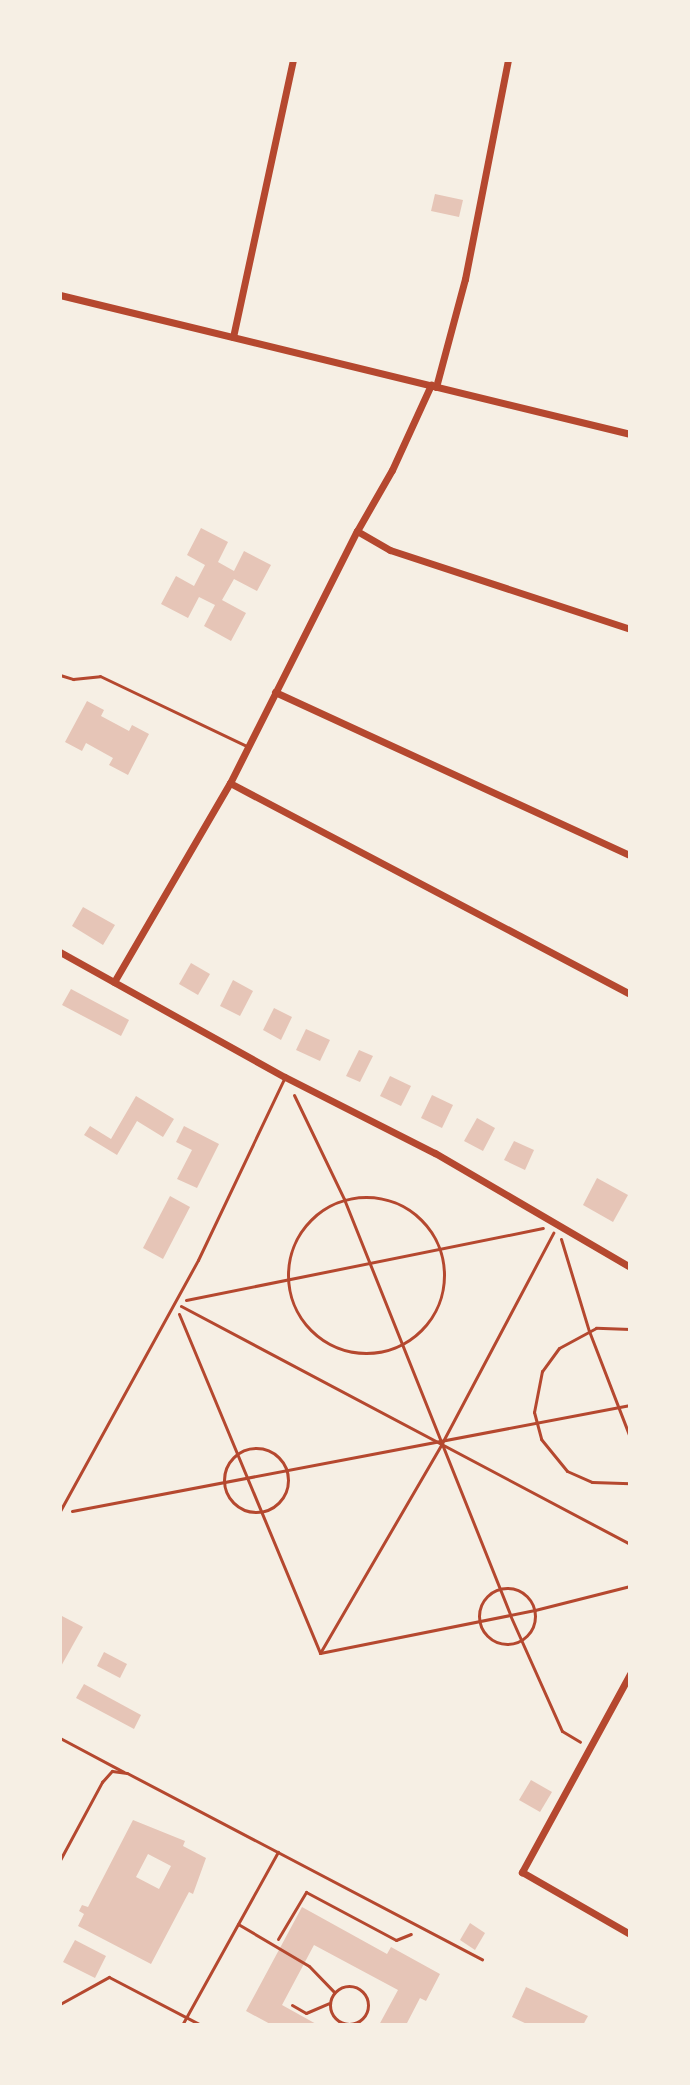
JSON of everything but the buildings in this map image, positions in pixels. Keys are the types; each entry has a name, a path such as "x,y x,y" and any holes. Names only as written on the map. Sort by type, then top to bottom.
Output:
{"street":[{"path":"233,337 293,60"},
{"path":"114,982 230,783 434,386 465,279 508,60"},
{"path":"60,295 630,434"},
{"path":"357,531 390,550 630,629"},
{"path":"275,692 630,855"},
{"path":"230,783 630,994"},
{"path":"60,952 285,1077 435,1153 630,1267"},
{"path":"630,1674 522,1872 630,1934"}],"lane":[{"path":"60,675 73,679 100,676 249,747"},
{"path":"60,1512 174,1303 285,1077"},
{"path":"60,1738 482,1959"},
{"path":"60,1860 102,1782 112,1771 127,1773"},
{"path":"182,2025 278,1852"},
{"path":"238,1924 309,1966 334,1992"},
{"path":"60,2004 109,1977 201,2025"},
{"path":"344,1986 362,1990 368,2002 365,2015 355,2024 342,2023 332,2015 329,2003 334,1992 344,1986"}],"path":[{"path":"285,1077 344,1199 499,1589 562,1731 591,1748"},
{"path":"381,1197 407,1207 427,1225 440,1247 445,1276 439,1303 425,1326 403,1344 365,1353 326,1342 298,1313 288,1279 289,1260 299,1235 317,1214 344,1199 381,1197"},
{"path":"174,1303 557,1225"},
{"path":"557,1225 589,1331 630,1437"},
{"path":"320,1653 442,1443 557,1225"},
{"path":"174,1303 630,1544"},
{"path":"174,1303 320,1653"},
{"path":"630,1329 610,1327 589,1331 559,1348 542,1371 534,1398 536,1424 548,1451 567,1471 592,1482 630,1483"},
{"path":"60,1512 442,1443 630,1405"},
{"path":"248,1449 264,1449 279,1457 287,1471 285,1496 273,1507 261,1512 236,1506 224,1483 228,1465 237,1454 248,1449"},
{"path":"320,1653 535,1610 630,1586"},
{"path":"499,1589 522,1592 535,1610 534,1625 521,1640 509,1644 493,1640 480,1621 481,1605 499,1589"},
{"path":"274,1946 306,1892 396,1940 424,1929"},
{"path":"292,2005 306,2013 329,2003"}]}
